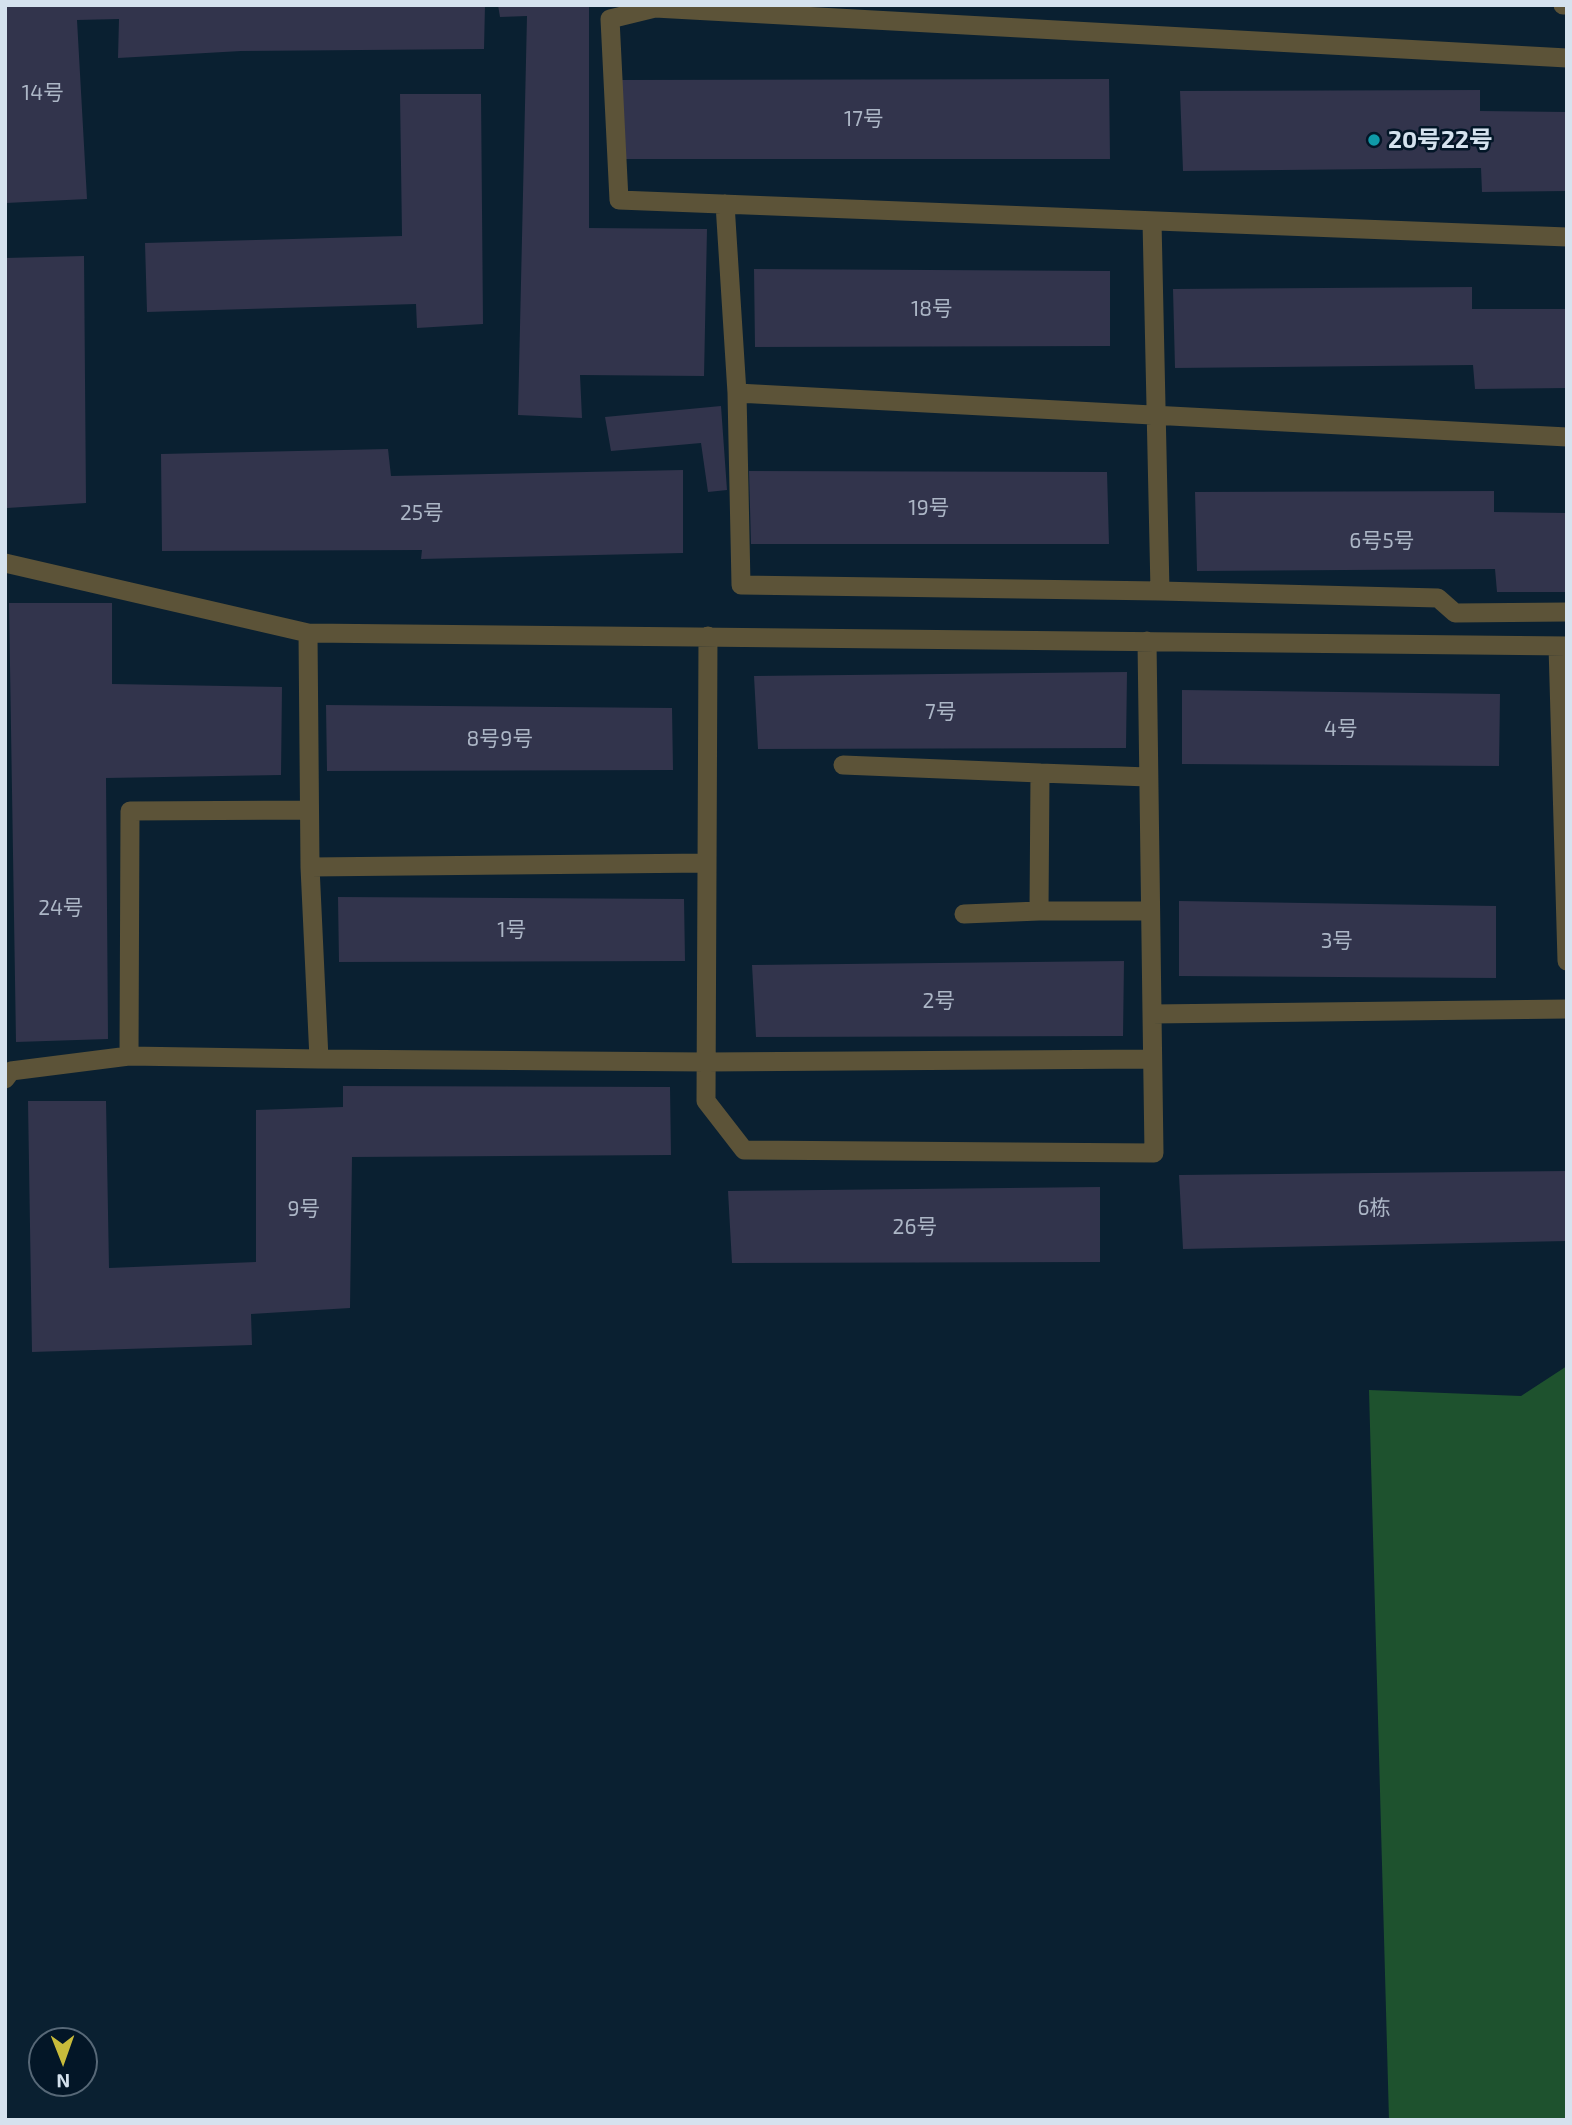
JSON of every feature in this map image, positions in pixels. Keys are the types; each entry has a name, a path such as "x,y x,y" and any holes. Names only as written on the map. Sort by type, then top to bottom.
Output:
{"street":[{"path":"1567,58 655,8 610,19 619,200 1567,237"},
{"path":"725,204 737,393 741,586 1160,591 1437,598 1455,613 1567,612"},
{"path":"1152,221 1160,591"},
{"path":"737,393 1567,437"},
{"path":"5,563 307,633 1563,646 1567,961"},
{"path":"307,633 310,866 319,1059"},
{"path":"708,636 706,1101 744,1150 1154,1153 1147,641"},
{"path":"843,765 1148,777"},
{"path":"1039,911 1040,773"},
{"path":"129,1056 130,811 309,810"},
{"path":"310,866 707,863"},
{"path":"964,915 1039,911 1150,911"},
{"path":"1152,1014 1567,1009"},
{"path":"5,1079 11,1072 129,1056 706,1062 1152,1059"}],"green space":[{"path":"1567,1366 1567,2120 1389,2120 1369,1390 1521,1396"}],"building":[{"path":"5,5 485,5 484,49 241,51 118,58 119,19 77,20 87,199 6,203"},
{"path":"498,5 589,5 589,228 707,229 704,376 580,375 582,418 518,415 527,16 500,17"},
{"path":"1109,79 1110,159 619,159 618,80"},
{"name":"20号22号","path":"1480,90 1480,111 1567,112 1567,191 1482,192 1481,168 1183,171 1180,91"},
{"path":"400,94 481,94 483,324 417,328 416,304 147,312 145,243 402,236"},
{"path":"84,256 86,503 7,508 5,258"},
{"path":"754,269 1110,271 1110,346 755,347"},
{"path":"1472,287 1472,309 1567,309 1567,388 1475,389 1473,365 1175,368 1173,289"},
{"path":"721,406 727,490 708,492 701,443 611,451 605,417"},
{"path":"388,449 391,476 683,470 683,553 421,559 422,550 162,551 161,454"},
{"path":"749,471 1107,472 1109,544 751,544"},
{"path":"1494,491 1494,512 1567,513 1567,592 1497,592 1495,569 1197,571 1195,492"},
{"path":"9,603 112,603 112,684 282,687 281,775 106,778 108,1039 16,1042"},
{"path":"1127,672 1126,748 758,749 754,676"},
{"path":"1182,690 1500,694 1499,766 1182,764"},
{"path":"326,705 672,708 673,770 327,771"},
{"path":"338,897 684,899 685,961 339,962"},
{"path":"1179,901 1496,906 1496,978 1179,976"},
{"path":"1124,961 1123,1036 756,1037 752,965"},
{"path":"343,1086 670,1087 671,1155 352,1157 350,1308 251,1314 252,1345 32,1352 28,1101 106,1101 109,1268 256,1262 256,1110 343,1107"},
{"path":"1567,1171 1567,1241 1183,1249 1179,1175"},
{"path":"1100,1187 1100,1262 732,1263 728,1191"}],"place":[{"name":"20号22号","path":"1374,140"}]}
